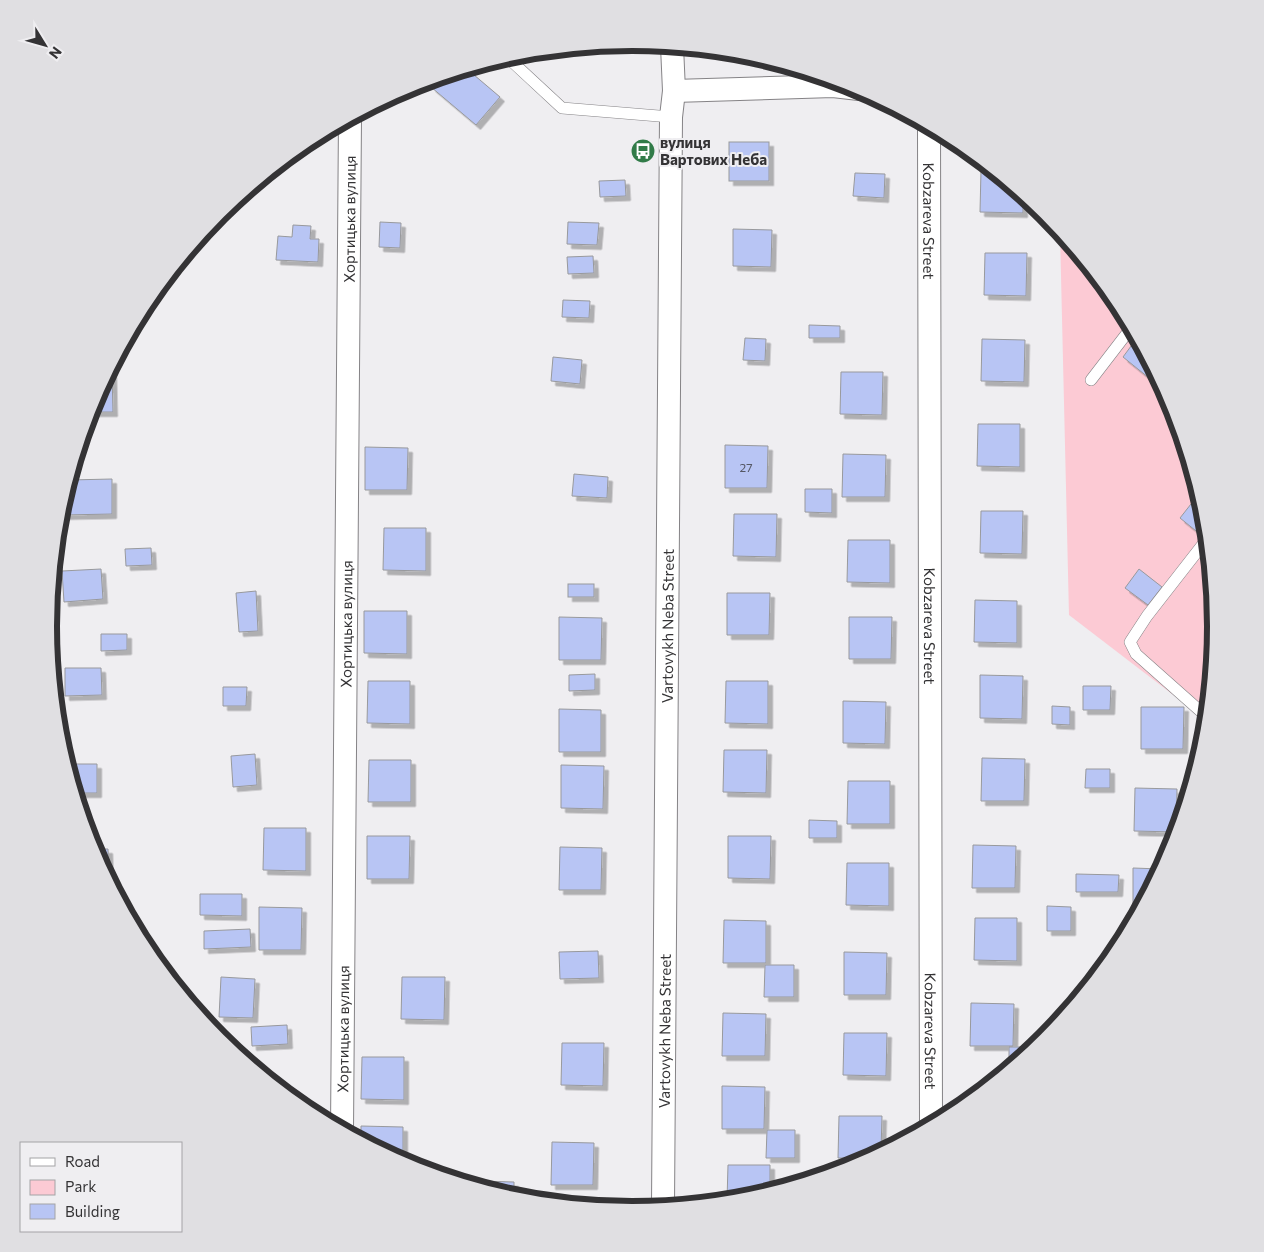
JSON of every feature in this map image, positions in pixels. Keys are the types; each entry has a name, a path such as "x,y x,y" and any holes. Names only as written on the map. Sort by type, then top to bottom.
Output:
{"street":[{"name":"Vartovykh Neba Street","path":"663,1200 671,117 674,91 672,52"},
{"path":"674,91 828,86"},
{"name":"Хортицька вулиця","path":"342,1122 350,125"},
{"name":"Kobzareva Street","path":"929,134 931,1117"}],"lane":[{"path":"514,63 562,108 671,117"},
{"path":"1092,380 1127,334"},
{"path":"1200,712 1136,654 1130,642 1147,616 1201,546"}],"green space":[{"path":"1060,243 1088,276 1130,339 1163,406 1187,477 1196,514 1206,588 1206,664 1200,715 1069,615"}],"building":[{"path":"473,74 500,97 476,125 432,88"},
{"path":"729,142 769,142 769,181 729,181"},
{"path":"981,170 1023,206 1023,213 980,212"},
{"path":"855,173 885,174 884,198 853,196"},
{"path":"625,180 626,196 600,197 599,181"},
{"path":"380,222 401,223 400,248 379,247"},
{"path":"568,222 599,223 597,245 567,244"},
{"path":"293,225 311,226 310,239 319,239 318,262 276,260 278,236 292,237"},
{"path":"733,229 772,230 771,267 733,266"},
{"path":"985,253 1027,253 1026,296 984,295"},
{"path":"593,256 594,273 568,274 567,257"},
{"path":"563,300 590,301 589,318 562,317"},
{"path":"809,325 840,326 840,338 809,338"},
{"path":"745,338 766,339 765,361 743,360"},
{"path":"982,339 1025,340 1024,382 981,381"},
{"path":"1133,344 1150,377 1149,378 1123,357"},
{"path":"553,357 582,360 580,384 551,381"},
{"path":"841,372 883,372 882,415 840,414"},
{"path":"112,382 113,412 99,412"},
{"path":"978,424 1020,424 1020,467 977,466"},
{"path":"725,445 768,446 767,488 725,488"},
{"path":"365,447 408,448 407,490 365,490"},
{"path":"843,454 886,455 885,497 842,497"},
{"path":"574,474 608,477 607,498 572,496"},
{"path":"112,479 112,514 68,515 76,480"},
{"path":"805,489 832,489 832,513 805,512"},
{"path":"1191,504 1194,506 1199,534 1180,518"},
{"path":"981,511 1023,511 1022,554 980,553"},
{"path":"734,514 777,514 776,557 733,556"},
{"path":"384,528 426,528 426,571 383,570"},
{"path":"848,540 890,540 890,583 847,582"},
{"path":"151,548 152,565 126,566 125,549"},
{"path":"101,569 103,599 64,602 62,571"},
{"path":"1139,569 1162,587 1148,605 1125,588"},
{"path":"568,584 594,584 594,597 568,597"},
{"path":"256,591 258,631 239,632 236,593"},
{"path":"727,593 770,593 769,635 727,635"},
{"path":"975,600 1017,601 1017,643 974,642"},
{"path":"364,611 407,611 407,654 364,653"},
{"path":"559,617 602,618 601,660 559,660"},
{"path":"849,617 892,617 891,659 849,659"},
{"path":"101,634 127,634 127,650 101,651"},
{"path":"65,668 101,668 102,695 65,696"},
{"path":"595,674 595,690 569,691 569,675"},
{"path":"980,675 1023,676 1022,719 980,718"},
{"path":"368,681 410,681 410,724 367,723"},
{"path":"726,681 768,681 768,724 725,723"},
{"path":"1083,686 1111,686 1110,710 1083,710"},
{"path":"223,687 247,687 246,706 223,706"},
{"path":"843,701 886,702 885,744 843,743"},
{"path":"1052,706 1070,707 1070,725 1052,724"},
{"path":"1141,707 1184,707 1183,749 1141,749"},
{"path":"559,709 601,710 601,752 559,752"},
{"path":"724,750 767,750 766,793 723,792"},
{"path":"255,754 257,785 233,787 231,756"},
{"path":"982,758 1025,759 1024,801 981,801"},
{"path":"369,760 411,760 411,802 368,802"},
{"path":"74,764 97,764 97,793 82,793"},
{"path":"561,765 604,766 603,809 561,808"},
{"path":"1086,769 1110,769 1110,788 1085,788"},
{"path":"848,781 890,781 890,824 847,824"},
{"path":"1135,788 1177,789 1177,809 1168,832 1134,831"},
{"path":"809,820 837,821 837,838 809,838"},
{"path":"264,828 306,828 306,871 263,870"},
{"path":"367,836 410,836 409,879 367,879"},
{"path":"728,836 771,836 770,879 728,878"},
{"path":"973,845 1016,846 1015,888 972,888"},
{"path":"560,847 602,848 601,890 559,890"},
{"path":"102,849 108,849 108,862"},
{"path":"847,863 889,863 889,906 846,905"},
{"path":"1133,868 1152,869 1147,880 1133,907"},
{"path":"1076,874 1119,875 1118,892 1076,892"},
{"path":"200,894 242,894 242,916 200,915"},
{"path":"1047,906 1071,907 1071,931 1047,931"},
{"path":"259,907 302,908 301,950 259,950"},
{"path":"975,918 1017,918 1017,961 974,960"},
{"path":"724,920 766,921 766,963 723,963"},
{"path":"250,929 251,947 204,949 204,931"},
{"path":"598,951 599,978 560,979 559,952"},
{"path":"844,952 887,953 886,995 844,995"},
{"path":"765,965 794,965 794,997 764,997"},
{"path":"221,977 255,979 253,1018 219,1017"},
{"path":"402,977 445,977 444,1020 401,1019"},
{"path":"971,1003 1014,1004 1013,1046 970,1046"},
{"path":"723,1013 766,1014 765,1056 722,1056"},
{"path":"287,1025 288,1044 252,1046 251,1027"},
{"path":"844,1033 887,1033 886,1076 843,1075"},
{"path":"562,1043 604,1043 603,1086 561,1085"},
{"path":"1009,1047 1022,1047 1011,1058 1009,1060"},
{"path":"362,1057 404,1057 404,1100 361,1099"},
{"path":"722,1086 765,1087 764,1129 722,1129"},
{"path":"839,1116 882,1116 881,1143 849,1158 838,1158"},
{"path":"361,1126 403,1127 403,1153 378,1141 361,1132"},
{"path":"767,1130 795,1130 795,1158 766,1158"},
{"path":"552,1142 594,1143 593,1185 551,1185"},
{"path":"728,1165 770,1165 770,1184 727,1193"},
{"path":"484,1181 514,1182 514,1189"}],"place":[{"name":"вулиця Вартових Неба","path":"643,151"}]}
